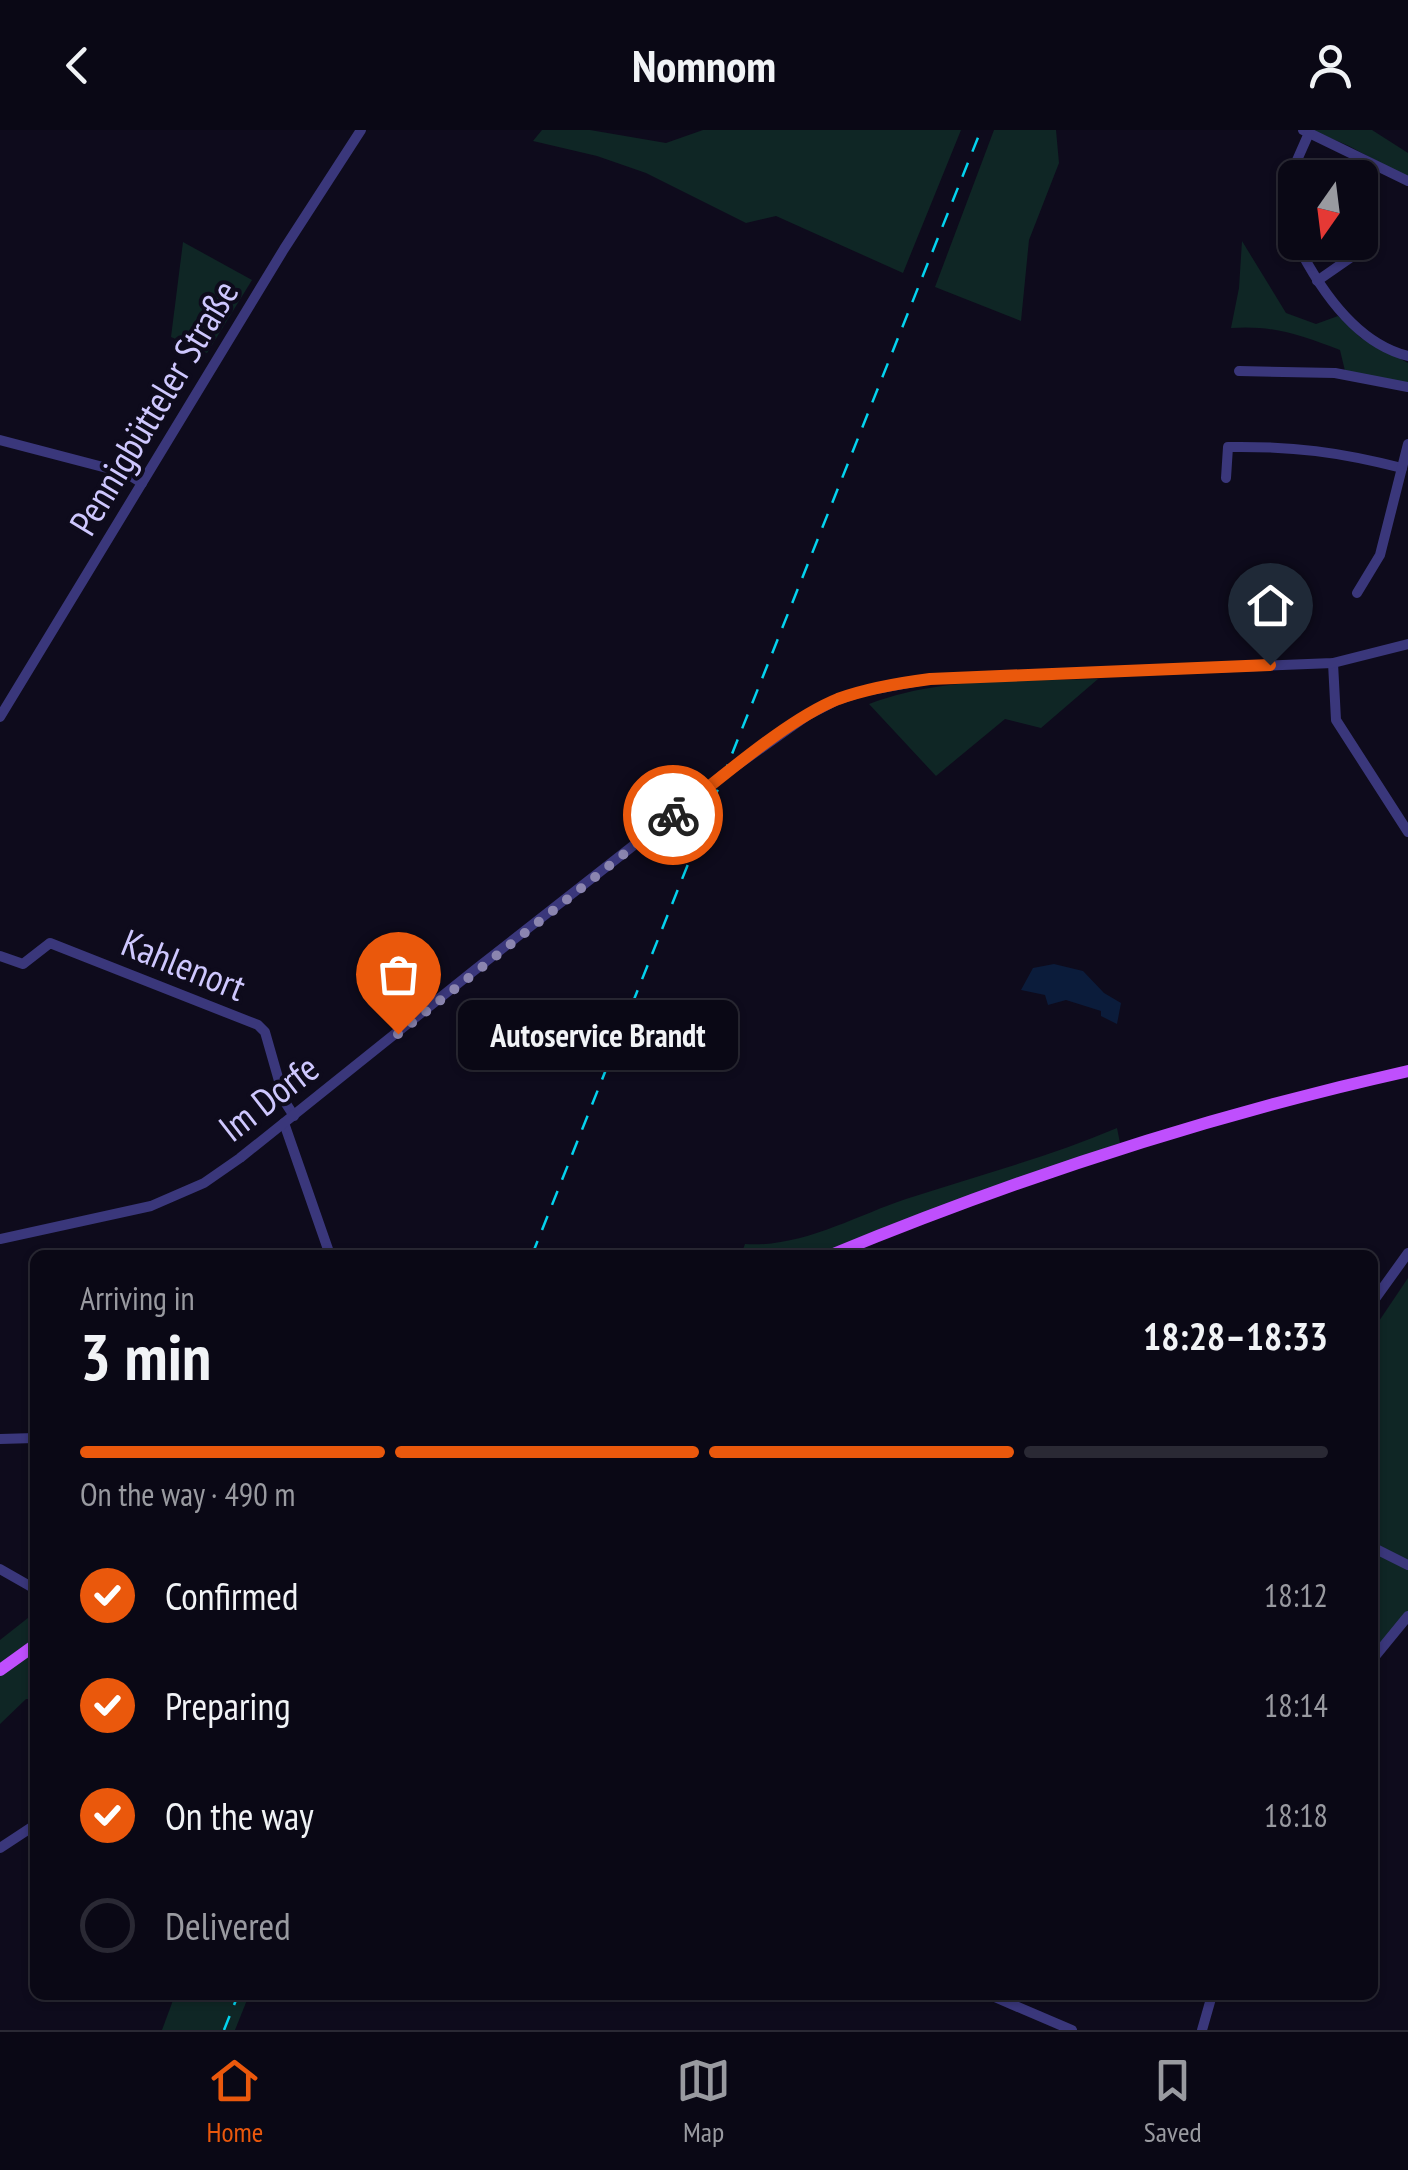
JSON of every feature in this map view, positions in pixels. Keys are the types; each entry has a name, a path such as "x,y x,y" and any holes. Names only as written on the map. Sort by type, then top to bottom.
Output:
{"main road":[{"path":"845,1250 1115,1150 1284,1098 1408,1070"},
{"path":"0,1670 30,1649"}],"street":[{"name":"Pennigbütteler Straße","path":"0,717 284,249 361,130"},
{"path":"1295,160 1306,132 1408,181"},
{"path":"1306,260 1334,306 1390,352 1408,356"},
{"path":"1317,280 1348,260"},
{"path":"1239,371 1335,373 1408,387"},
{"path":"0,440 126,473 142,483"},
{"path":"1357,593 1380,556 1408,444"},
{"path":"1226,478 1228,447 1283,446 1336,452 1402,468"},
{"name":"Im Dorfe","path":"0,1239 122,1214 173,1198 204,1183 722,776 808,715 837,700 895,684 1184,667 1333,663 1408,644"},
{"path":"1333,663 1336,720 1408,832"},
{"name":"Kahlenort","path":"0,956 23,964 50,942 258,1025 265,1032 289,1120"},
{"path":"289,1120 328,1250"},
{"path":"1378,1295 1408,1253"},
{"path":"0,1439 30,1438"},
{"path":"1378,1550 1408,1565"},
{"path":"0,1569 30,1583"},
{"path":"1378,1653 1408,1616"},
{"path":"0,1848 30,1827"},
{"path":"1002,2000 1072,2030"},
{"path":"1202,2030 1211,2000"}],"green space":[{"path":"542,130 590,130 666,143 703,130 961,130 903,273 776,216 746,223 646,173 597,156 533,141"},
{"path":"994,130 1056,130 1059,163 1029,240 1021,321 935,287"},
{"path":"1311,130 1372,130 1408,153 1408,178 1378,160"},
{"path":"1242,241 1286,313 1316,324 1338,316 1361,338 1408,363 1408,385 1345,371 1340,350 1299,336 1261,328 1231,328"},
{"path":"183,242 252,280 207,353 171,337"},
{"path":"1098,679 1041,728 1005,719 936,776 869,704 953,685"},
{"path":"1117,1128 1120,1143 831,1250 743,1250 745,1244 807,1236"},
{"path":"1408,1278 1408,1614 1378,1650 1378,1323"},
{"path":"30,1616 30,1699 0,1724 0,1640"},
{"path":"173,2000 247,2000 235,2030 162,2030"}],"water":[{"path":"1054,964 1083,971 1104,993 1121,1003 1117,1024 1101,1016 1101,1011 1066,1000 1048,1005 1045,995 1021,990 1033,968"}],"railway":[{"path":"534,1250 981,130"},
{"path":"224,2030 236,2000"}],"way so far":[{"path":"398,1034 673,815"}],"place":[{"name":"Autoservice Brandt","path":"398,1034"}],"route":[{"path":"673,815 808,715 837,700 875,688 930,679 1270,665"}]}
